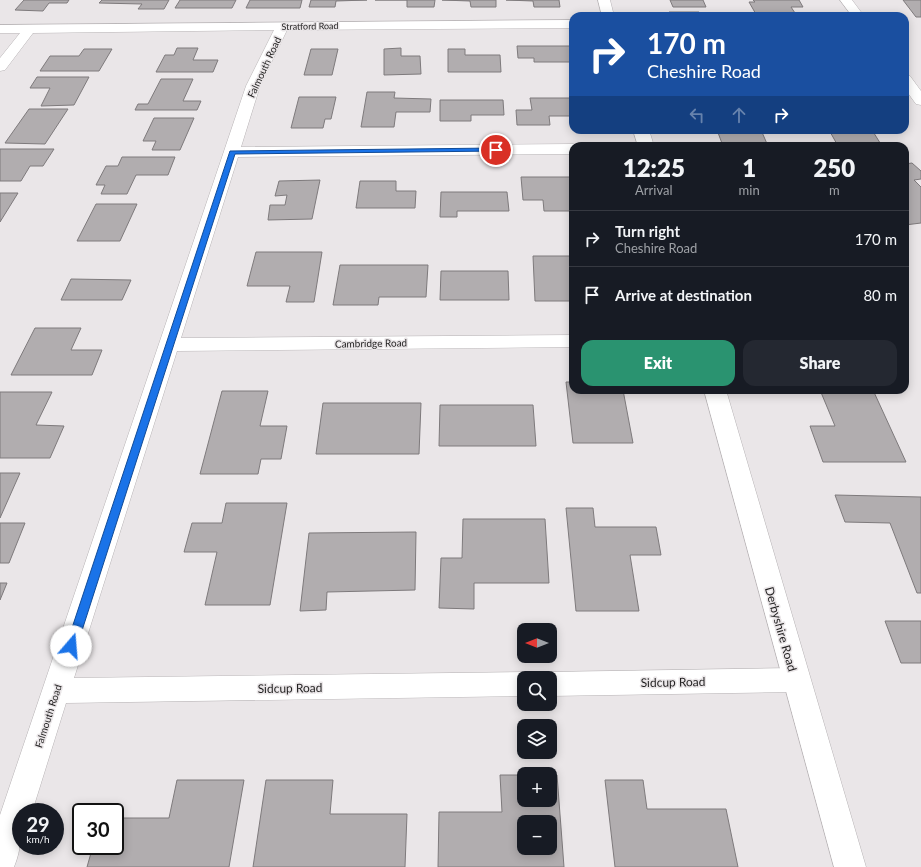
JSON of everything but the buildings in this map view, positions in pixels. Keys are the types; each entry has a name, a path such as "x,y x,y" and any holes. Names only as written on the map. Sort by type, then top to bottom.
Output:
{"street":[{"path":"604,0 607,12"},
{"path":"846,0 855,12"},
{"name":"Stratford Road","path":"0,29 569,24"},
{"name":"Falmouth Road","path":"0,862 253,86 283,26"},
{"path":"0,67 29,29"},
{"path":"909,85 921,101"},
{"path":"232,152 569,149"},
{"name":"Cambridge Road","path":"169,345 569,341"},
{"name":"Derbyshire Road","path":"716,394 850,867"},
{"name":"Sidcup Road","path":"557,684 796,680"},
{"name":"Sidcup Road","path":"56,691 517,684"}],"route":[{"path":"71,646 232,152 496,150"}]}
